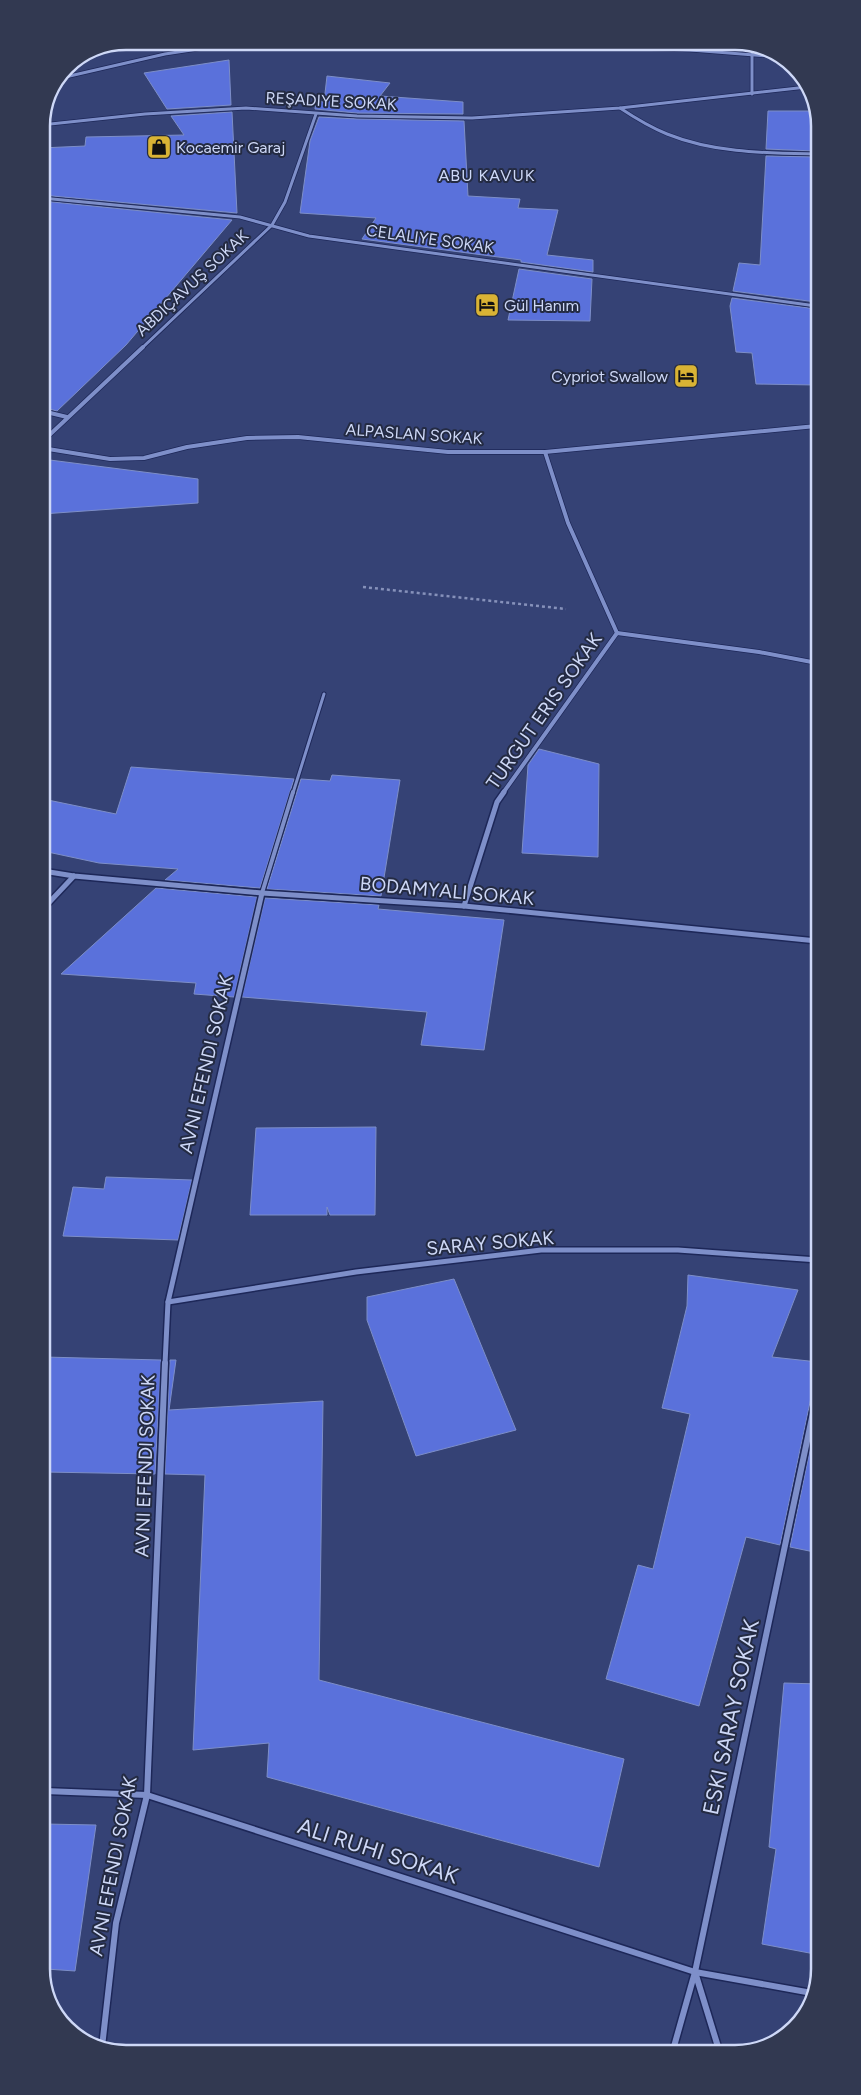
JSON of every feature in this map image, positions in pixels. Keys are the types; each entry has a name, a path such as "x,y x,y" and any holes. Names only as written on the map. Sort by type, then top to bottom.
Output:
{"street":[{"path":"69,76 165,54 192,50"},
{"path":"690,50 761,55"},
{"path":"752,54 752,94"},
{"name":"REŞADIYE SOKAK","path":"50,124 197,110 246,108 316,114 472,118 620,108 800,88"},
{"path":"620,108 643,125 679,140 736,152 811,154"},
{"name":"ABDIÇAVUŞ SOKAK","path":"50,434 272,225 285,202 316,114"},
{"name":"CELALIYE SOKAK","path":"50,199 240,217 309,236 811,305"},
{"path":"50,413 67,417"},
{"name":"ALPASLAN SOKAK","path":"50,449 110,459 144,458 186,447 246,438 298,437 448,452 545,452 811,426"},
{"name":"TURGUT ERIS SOKAK","path":"464,906 497,802 617,633 568,524 545,452"},
{"path":"617,633 811,661"},
{"path":"50,871 74,876 262,893 464,906 811,939"},
{"path":"50,902 74,876"},
{"name":"AVNI EFENDI SOKAK","path":"103,2041 116,1923 147,1795 168,1302 262,893"},
{"name":"SARAY SOKAK","path":"168,1302 356,1272 541,1250 678,1250 811,1260"},
{"name":"ESKI SARAY SOKAK","path":"717,2045 695,1972 811,1422"},
{"name":"ALI RUHI SOKAK","path":"50,1791 147,1795 695,1972 807,1992"},
{"path":"674,2045 695,1972"}],"lane":[{"path":"262,893 324,694"}],"path":[{"path":"363,587 607,614"}],"building":[{"path":"229,60 231,105 167,109 144,73"},
{"path":"327,76 390,83 380,96 463,102 463,114 357,113 315,109 316,101 324,102"},
{"path":"768,111 810,111 811,151 766,149"},
{"path":"232,112 237,213 50,196 50,148 85,146 86,137 184,135 171,116"},
{"path":"319,117 464,121 468,196 520,199 518,208 558,210 547,255 593,260 593,272 521,262 521,260 362,239 376,218 300,213 310,141"},
{"path":"766,156 811,157 811,301 733,291 739,263 760,265"},
{"path":"50,202 232,220 126,345 57,411 50,409"},
{"path":"519,269 592,279 590,321 508,320"},
{"path":"732,298 811,308 811,385 756,384 752,353 736,352 730,306"},
{"path":"50,460 198,479 198,503 50,513"},
{"path":"539,749 599,764 598,857 522,853 528,765"},
{"path":"131,767 294,779 260,888 165,880 178,869 99,863 50,852 50,800 116,814"},
{"path":"332,775 400,780 381,896 267,889 301,779 330,781"},
{"path":"156,888 257,897 234,997 194,994 196,983 61,974"},
{"path":"265,898 379,905 378,909 504,920 484,1050 421,1045 427,1012 242,997"},
{"path":"376,1127 375,1215 330,1215 327,1207 327,1215 250,1215 256,1128"},
{"path":"106,1177 192,1180 178,1240 63,1236 73,1187 104,1189"},
{"path":"688,1275 798,1290 772,1357 811,1361 811,1398 780,1545 746,1537 699,1706 606,1679 638,1565 653,1569 690,1414 662,1408 687,1306"},
{"path":"454,1279 516,1430 416,1456 367,1320 367,1297"},
{"path":"50,1357 161,1360 155,1474 50,1472"},
{"path":"170,1360 176,1360 169,1410 323,1401 319,1680 624,1759 599,1867 267,1777 269,1743 193,1750 205,1475 165,1474"},
{"path":"811,1445 811,1551 790,1547"},
{"path":"784,1683 811,1684 811,1953 762,1944 776,1849 769,1847"},
{"path":"50,1824 96,1825 75,1971 50,1969"}],"place":[{"name":"Kocaemir Garaj","path":"159,147"},
{"name":"Gül Hanım","path":"487,305"},
{"name":"Cypriot Swallow","path":"686,376"}],"district":[{"name":"ABU KAVUK","path":"487,175"}]}
